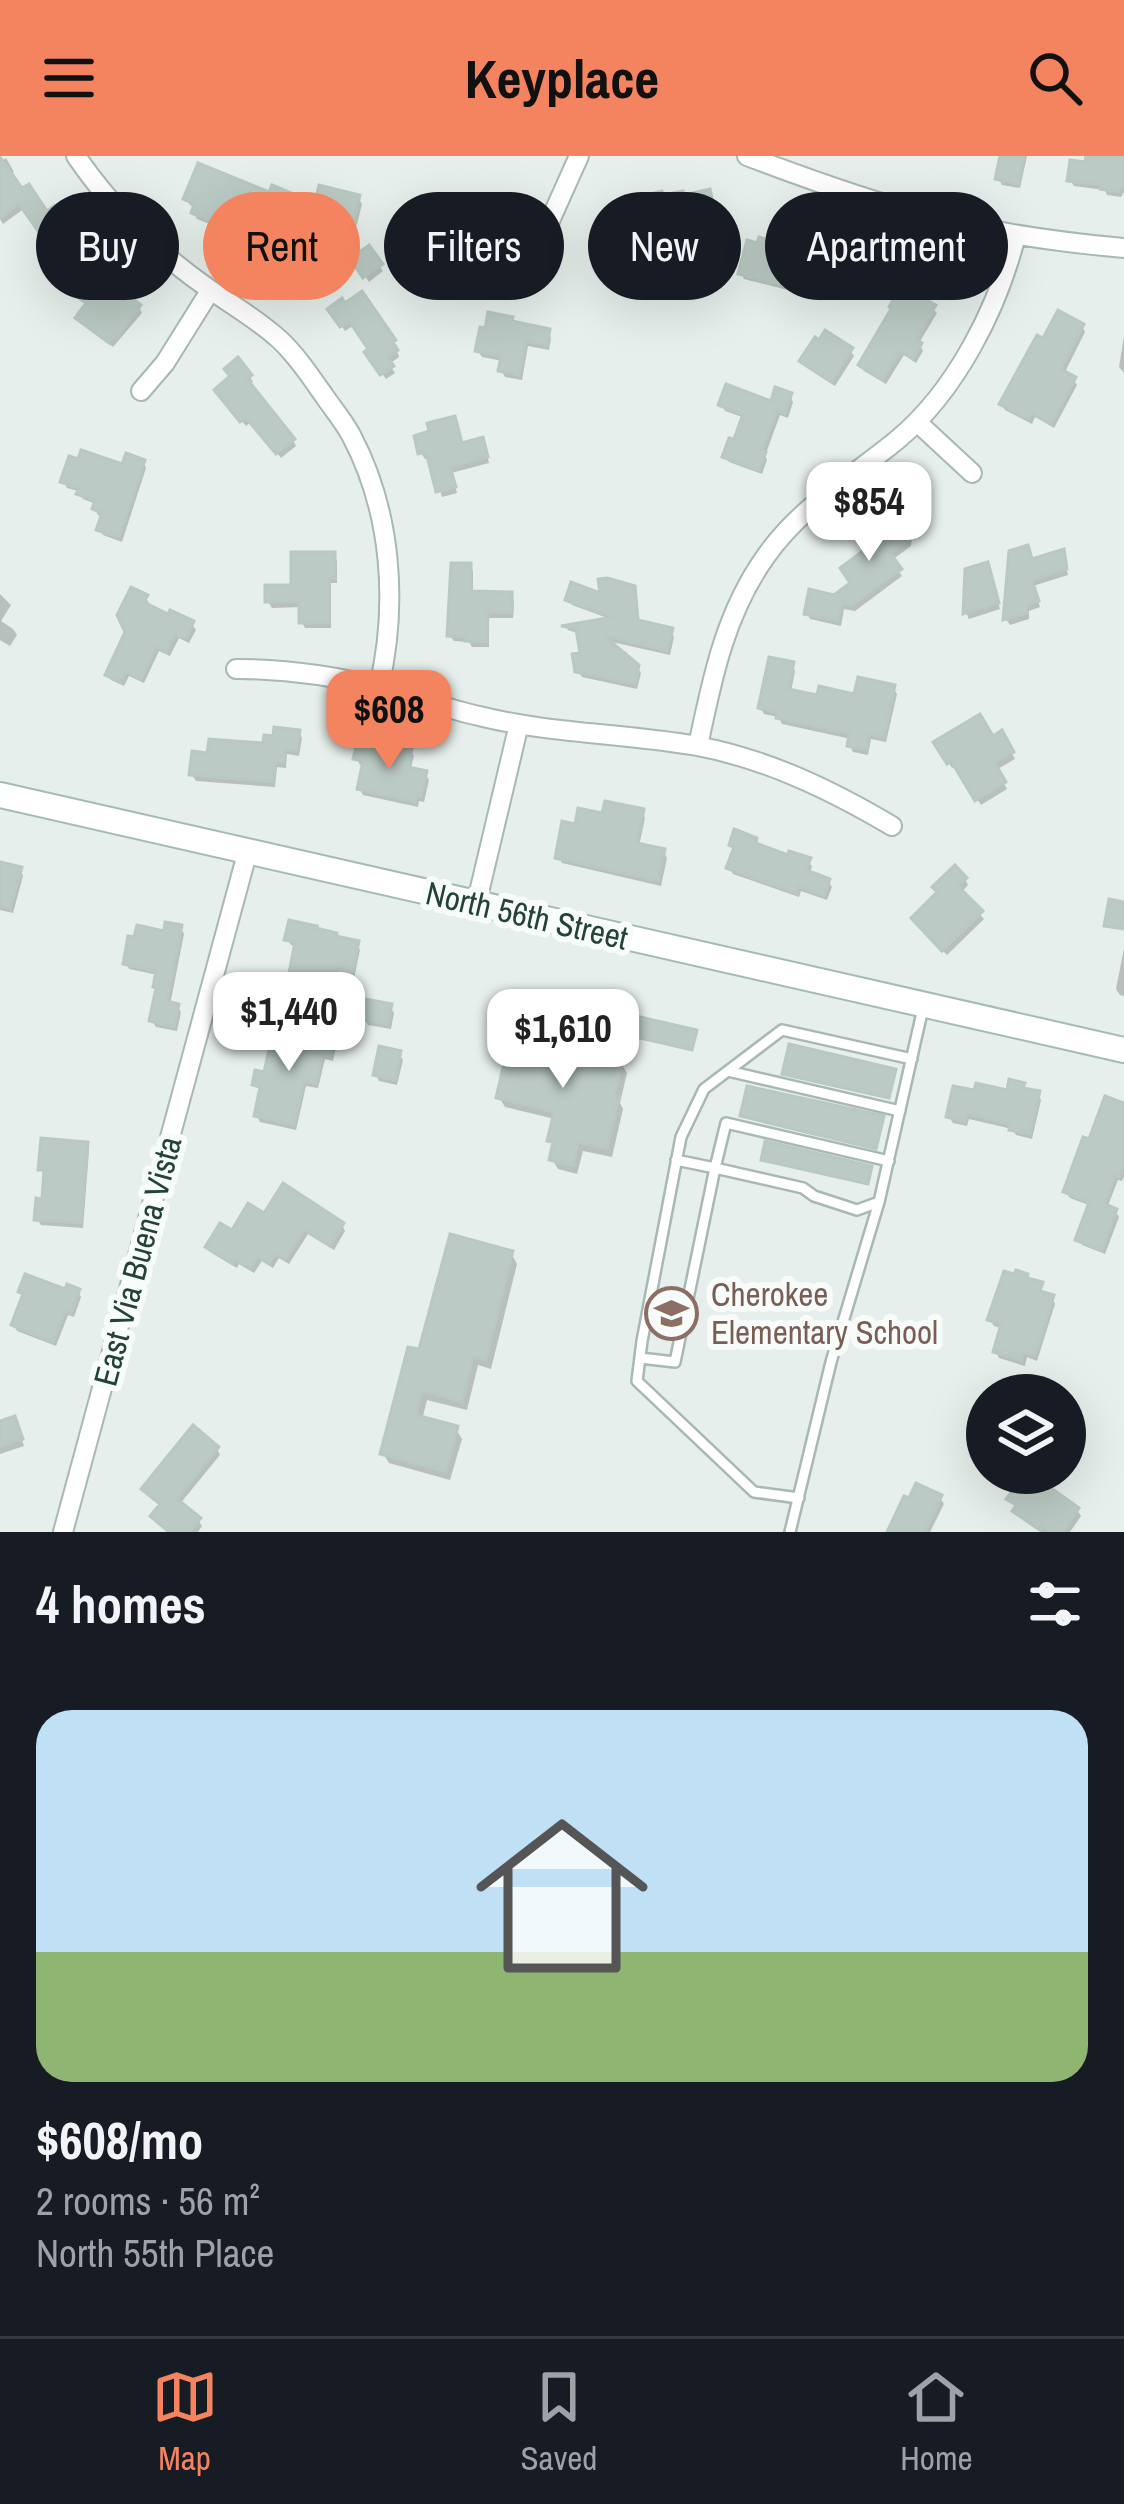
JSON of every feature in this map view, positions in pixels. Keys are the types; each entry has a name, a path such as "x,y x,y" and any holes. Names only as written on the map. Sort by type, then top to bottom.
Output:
{"street":[{"path":"76,156 117,210 154,247 203,285"},
{"path":"563,192 580,156"},
{"path":"747,156 925,216 1016,235 1124,248"},
{"path":"698,746 730,619 768,552 818,500 917,422 974,344 994,303 1016,235"},
{"path":"141,391 165,363 204,300"},
{"path":"227,300 282,342 308,372 350,434 364,466 390,574 379,687"},
{"path":"917,422 972,472"},
{"path":"236,669 277,669 379,687 519,724 698,746 756,761 820,786 892,826"},
{"path":"476,904 519,724"},
{"name":"North 56th Street","path":"0,795 1124,1050"},
{"name":"East Via Buena Vista","path":"63,1532 248,850"}],"lane":[{"path":"790,1532 831,1362 880,1202 924,1005"},
{"path":"799,1498 754,1492 637,1381 681,1137 704,1089 782,1030 912,1060"},
{"path":"728,1071 900,1112"},
{"path":"640,1358 675,1362 726,1123 889,1161"},
{"path":"676,1160 803,1188 857,1210 880,1202"}],"building":[{"path":"1000,156 1024,156 1018,184 995,179"},
{"path":"1086,156 1124,156 1124,187 1119,192 1067,181 1070,160 1085,162"},
{"path":"0,157 22,188 29,184 36,194 36,228 19,204 0,218"},
{"path":"198,163 269,192 203,192 203,218 191,213 194,204 183,199"},
{"path":"319,185 348,192 317,192"},
{"path":"759,237 765,239 765,281 741,275 747,240 757,243"},
{"path":"369,245 383,264 363,278 360,274 360,252"},
{"path":"360,292 396,340 398,350 388,357 394,366 380,375 349,321 340,327 327,309 339,300 360,300"},
{"path":"82,300 134,300 141,305 109,343 75,318 86,303"},
{"path":"893,300 927,300 936,305 916,339 922,343 913,359 900,351 882,380 858,365"},
{"path":"1058,310 1084,324 1061,369 1076,377 1051,424 999,404 1037,335 1043,338"},
{"path":"488,312 550,329 547,345 526,341 519,375 498,371 501,356 475,351"},
{"path":"825,330 853,348 831,382 799,361"},
{"path":"238,357 252,375 247,379 295,439 276,454 214,390 230,376 224,369"},
{"path":"726,384 771,401 775,387 792,393 785,413 777,410 759,470 722,457 743,414 718,405"},
{"path":"455,416 462,443 483,437 488,457 450,467 456,487 436,492 426,452 418,454 414,436 429,431 427,423"},
{"path":"81,450 122,464 126,453 145,460 119,537 96,530 102,513 92,509 95,500 60,482 69,456 78,459"},
{"path":"908,497 923,523 890,553 902,569 851,606 842,604 838,621 804,614 809,589 834,595 850,583 840,568 868,547 869,539 881,532 876,525"},
{"path":"1028,545 1032,559 1064,549 1067,569 1032,580 1039,601 1027,605 1027,613 1003,620 1009,551"},
{"path":"291,552 335,552 335,578 329,578 329,623 299,623 299,602 265,602 265,585 291,585"},
{"path":"988,562 999,603 963,614 965,569"},
{"path":"451,563 471,563 471,591 512,592 512,613 488,612 487,642 447,636"},
{"path":"598,579 635,586 638,620 673,628 667,651 603,635 639,665 635,684 575,672 572,654 580,653 576,629 561,626 613,617 565,600 571,582 600,593"},
{"path":"131,587 148,595 144,602 194,621 186,638 175,634 166,652 156,647 141,679 126,672 120,682 105,675 125,632 117,615"},
{"path":"769,657 794,662 788,689 817,695 819,686 854,694 858,677 895,685 884,738 869,734 866,750 847,746 849,734 776,718 777,713 758,708"},
{"path":"980,714 993,736 1002,730 1014,752 995,763 1006,782 975,801 951,761 947,764 933,742"},
{"path":"274,727 300,730 297,751 285,749 284,763 275,762 273,782 189,775 192,751 207,753 209,739 263,743 264,735 273,736"},
{"path":"389,742 412,748 408,767 427,771 421,797 415,802 357,789 363,761 353,759 357,743 388,749"},
{"path":"605,801 644,809 637,843 665,849 658,881 555,858 562,821 575,824 578,808 602,813"},
{"path":"734,829 757,838 756,843 811,858 806,870 830,879 824,896 798,886 796,893 726,868 734,847 729,845"},
{"path":"0,862 22,867 10,909 0,906"},
{"path":"955,865 967,878 958,886 983,911 942,951 911,918 937,892 932,887"},
{"path":"1109,899 1124,902 1124,929 1104,926"},
{"path":"289,920 359,941 350,984 357,986 352,1007 301,996 304,981 288,978 295,942 284,940"},
{"path":"165,922 182,925 167,1001 179,1004 174,1027 149,1021 156,971 123,964 128,936 134,937 137,925 164,931"},
{"path":"365,999 392,1004 388,1025 361,1019"},
{"path":"575,1002 697,1030 692,1050 570,1022"},
{"path":"273,1031 334,1039 330,1056 322,1055 316,1084 304,1081 294,1125 254,1116 260,1087 252,1085 255,1070 264,1072"},
{"path":"511,1033 623,1060 607,1149 578,1142 573,1166 549,1160 553,1142 547,1141 554,1112 496,1098"},
{"path":"789,1044 896,1069 889,1098 782,1074"},
{"path":"379,1046 401,1051 395,1080 373,1075"},
{"path":"1009,1079 1040,1091 1030,1134 967,1114 965,1122 946,1117 953,1086 974,1090 976,1083 1007,1090"},
{"path":"747,1086 884,1116 876,1149 740,1116"},
{"path":"1105,1096 1124,1103 1124,1164 1105,1204 1117,1209 1102,1250 1075,1240 1089,1202 1063,1192 1083,1137 1089,1139"},
{"path":"41,1138 88,1142 81,1223 34,1220 36,1198 42,1199"},
{"path":"765,1141 872,1166 868,1184 761,1160"},
{"path":"283,1183 344,1223 330,1246 304,1230 285,1260 275,1254 269,1264 258,1257 250,1269 205,1247 220,1223 232,1230 248,1203 264,1213"},
{"path":"450,1234 513,1251 486,1360 473,1357 462,1402 422,1391 416,1415 458,1426 446,1472 380,1454 408,1347 419,1349"},
{"path":"1016,1270 1043,1282 1040,1291 1054,1295 1035,1356 1024,1353 1022,1361 993,1352 1001,1324 987,1320 1004,1271 1014,1274"},
{"path":"25,1274 65,1289 67,1284 80,1289 53,1342 11,1325"},
{"path":"15,1416 23,1439 0,1447 0,1421"},
{"path":"193,1425 219,1447 177,1499 201,1518 189,1532 169,1532 150,1516 160,1504 141,1489"},
{"path":"916,1483 942,1495 925,1532 887,1532 904,1496 909,1498"},
{"path":"1010,1494 1059,1494 1079,1508 1063,1532 1050,1532 1012,1511 1016,1505 1006,1499"}],"place":[{"name":"Cherokee Elementary School","path":"672,1313"}]}
